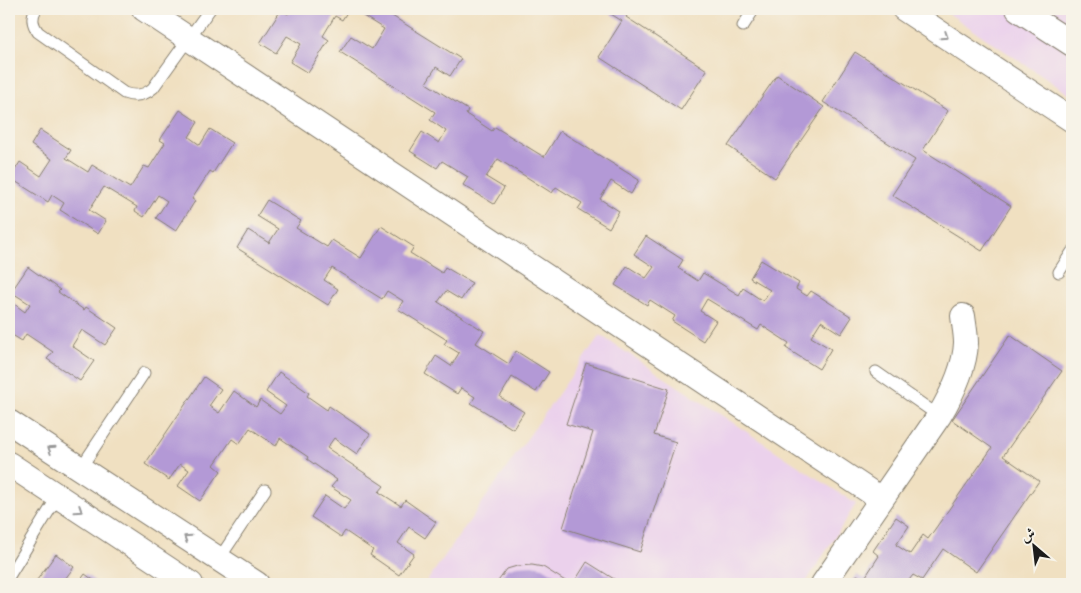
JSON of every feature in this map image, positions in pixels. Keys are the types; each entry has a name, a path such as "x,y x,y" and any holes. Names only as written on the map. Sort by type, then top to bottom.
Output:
{"street":[{"path":"144,9 881,499"},
{"path":"904,9 1072,120"},
{"path":"1018,9 1072,44"},
{"path":"823,584 939,416 952,394 961,369 966,344 963,316"},
{"path":"9,422 256,584"},
{"path":"9,464 191,584"}],"lane":[{"path":"36,9 32,19 33,26 38,32 131,96 139,96 153,88 210,9"},
{"path":"743,26 754,9"},
{"path":"1059,272 1072,252"},
{"path":"876,372 939,416"},
{"path":"80,469 144,373"},
{"path":"219,559 265,490"},
{"path":"9,576 58,496"}],"shaded area":[{"path":"942,9 1072,9 1072,96"},
{"path":"600,335 856,504 805,584 425,584"}],"building":[{"path":"292,9 349,9 342,20 335,16 323,36 329,40 308,73 290,62 301,44 287,36 276,53 260,43 281,10 288,14"},
{"path":"367,9 381,9 461,59 450,76 436,67 426,83 468,110 466,114 492,131 495,127 544,157 560,131 639,180 631,194 611,181 600,199 619,211 609,228 578,209 582,203 556,187 552,193 498,159 486,177 504,188 494,204 463,185 468,177 442,161 437,168 410,151 422,132 439,143 446,131 430,120 435,112 340,52 351,36 372,49 384,29 363,16"},
{"path":"603,9 631,9 626,17 707,70 681,110 599,57 622,21"},
{"path":"855,52 948,111 923,150 1011,206 982,251 892,195 915,160 823,102"},
{"path":"777,75 824,107 775,178 728,146"},
{"path":"180,110 198,122 189,137 200,145 210,129 232,143 213,173 210,171 192,199 195,201 176,231 156,218 167,201 158,195 144,217 135,211 137,207 104,187 89,210 106,221 98,234 60,210 64,203 52,195 48,202 10,178 20,162 41,176 52,159 31,145 40,130 71,150 66,158 88,172 92,165 130,188 144,166 149,168 165,143 160,140"},
{"path":"267,200 301,221 296,228 327,247 332,240 361,258 381,226 414,247 410,253 442,273 445,267 472,283 461,300 446,291 438,302 484,331 476,343 509,364 516,351 549,372 536,392 512,377 500,397 524,412 513,429 471,403 475,397 461,388 457,394 425,374 436,356 451,366 459,353 444,344 447,340 398,309 403,301 387,291 382,299 332,268 324,280 338,289 328,305 237,248 248,230 269,243 278,229 257,216"},
{"path":"646,236 683,260 678,268 698,281 703,273 739,295 743,288 763,301 770,290 750,278 761,260 799,283 796,289 807,296 811,291 852,317 841,334 821,321 811,337 831,349 819,369 786,348 789,343 761,325 758,330 707,299 700,311 716,321 703,341 672,321 675,316 650,300 647,305 615,285 627,266 646,278 654,267 634,254"},
{"path":"28,267 60,290 58,292 84,310 86,307 117,328 105,345 82,330 72,346 94,361 80,381 47,359 53,352 26,334 22,341 9,333 9,300 25,312 30,304 11,292"},
{"path":"1010,335 1062,371 1003,456 1039,481 976,572 943,549 922,580 913,575 906,584 850,584 857,575 864,579 879,556 873,551 896,517 909,526 896,545 910,554 923,535 928,539 992,448 952,420"},
{"path":"586,363 669,389 654,435 676,442 640,552 563,528 593,432 566,424"},
{"path":"279,372 309,393 307,396 327,410 329,406 370,434 357,454 334,438 327,448 384,486 379,492 401,506 405,500 436,522 425,538 409,527 398,543 414,554 399,575 370,555 373,550 345,531 341,537 311,517 325,496 344,509 351,500 331,487 337,480 280,438 276,446 250,428 239,444 232,439 214,465 221,471 200,501 178,486 189,470 180,464 169,480 145,464 204,377 221,389 209,406 219,413 234,391 256,407 260,400 280,414 286,406 266,392"},
{"path":"56,554 74,567 62,583 64,584 34,584"},
{"path":"587,562 622,584 581,584 575,581"},
{"path":"532,565 543,567 570,584 496,584 507,569"},
{"path":"85,574 99,584 78,584"}]}
